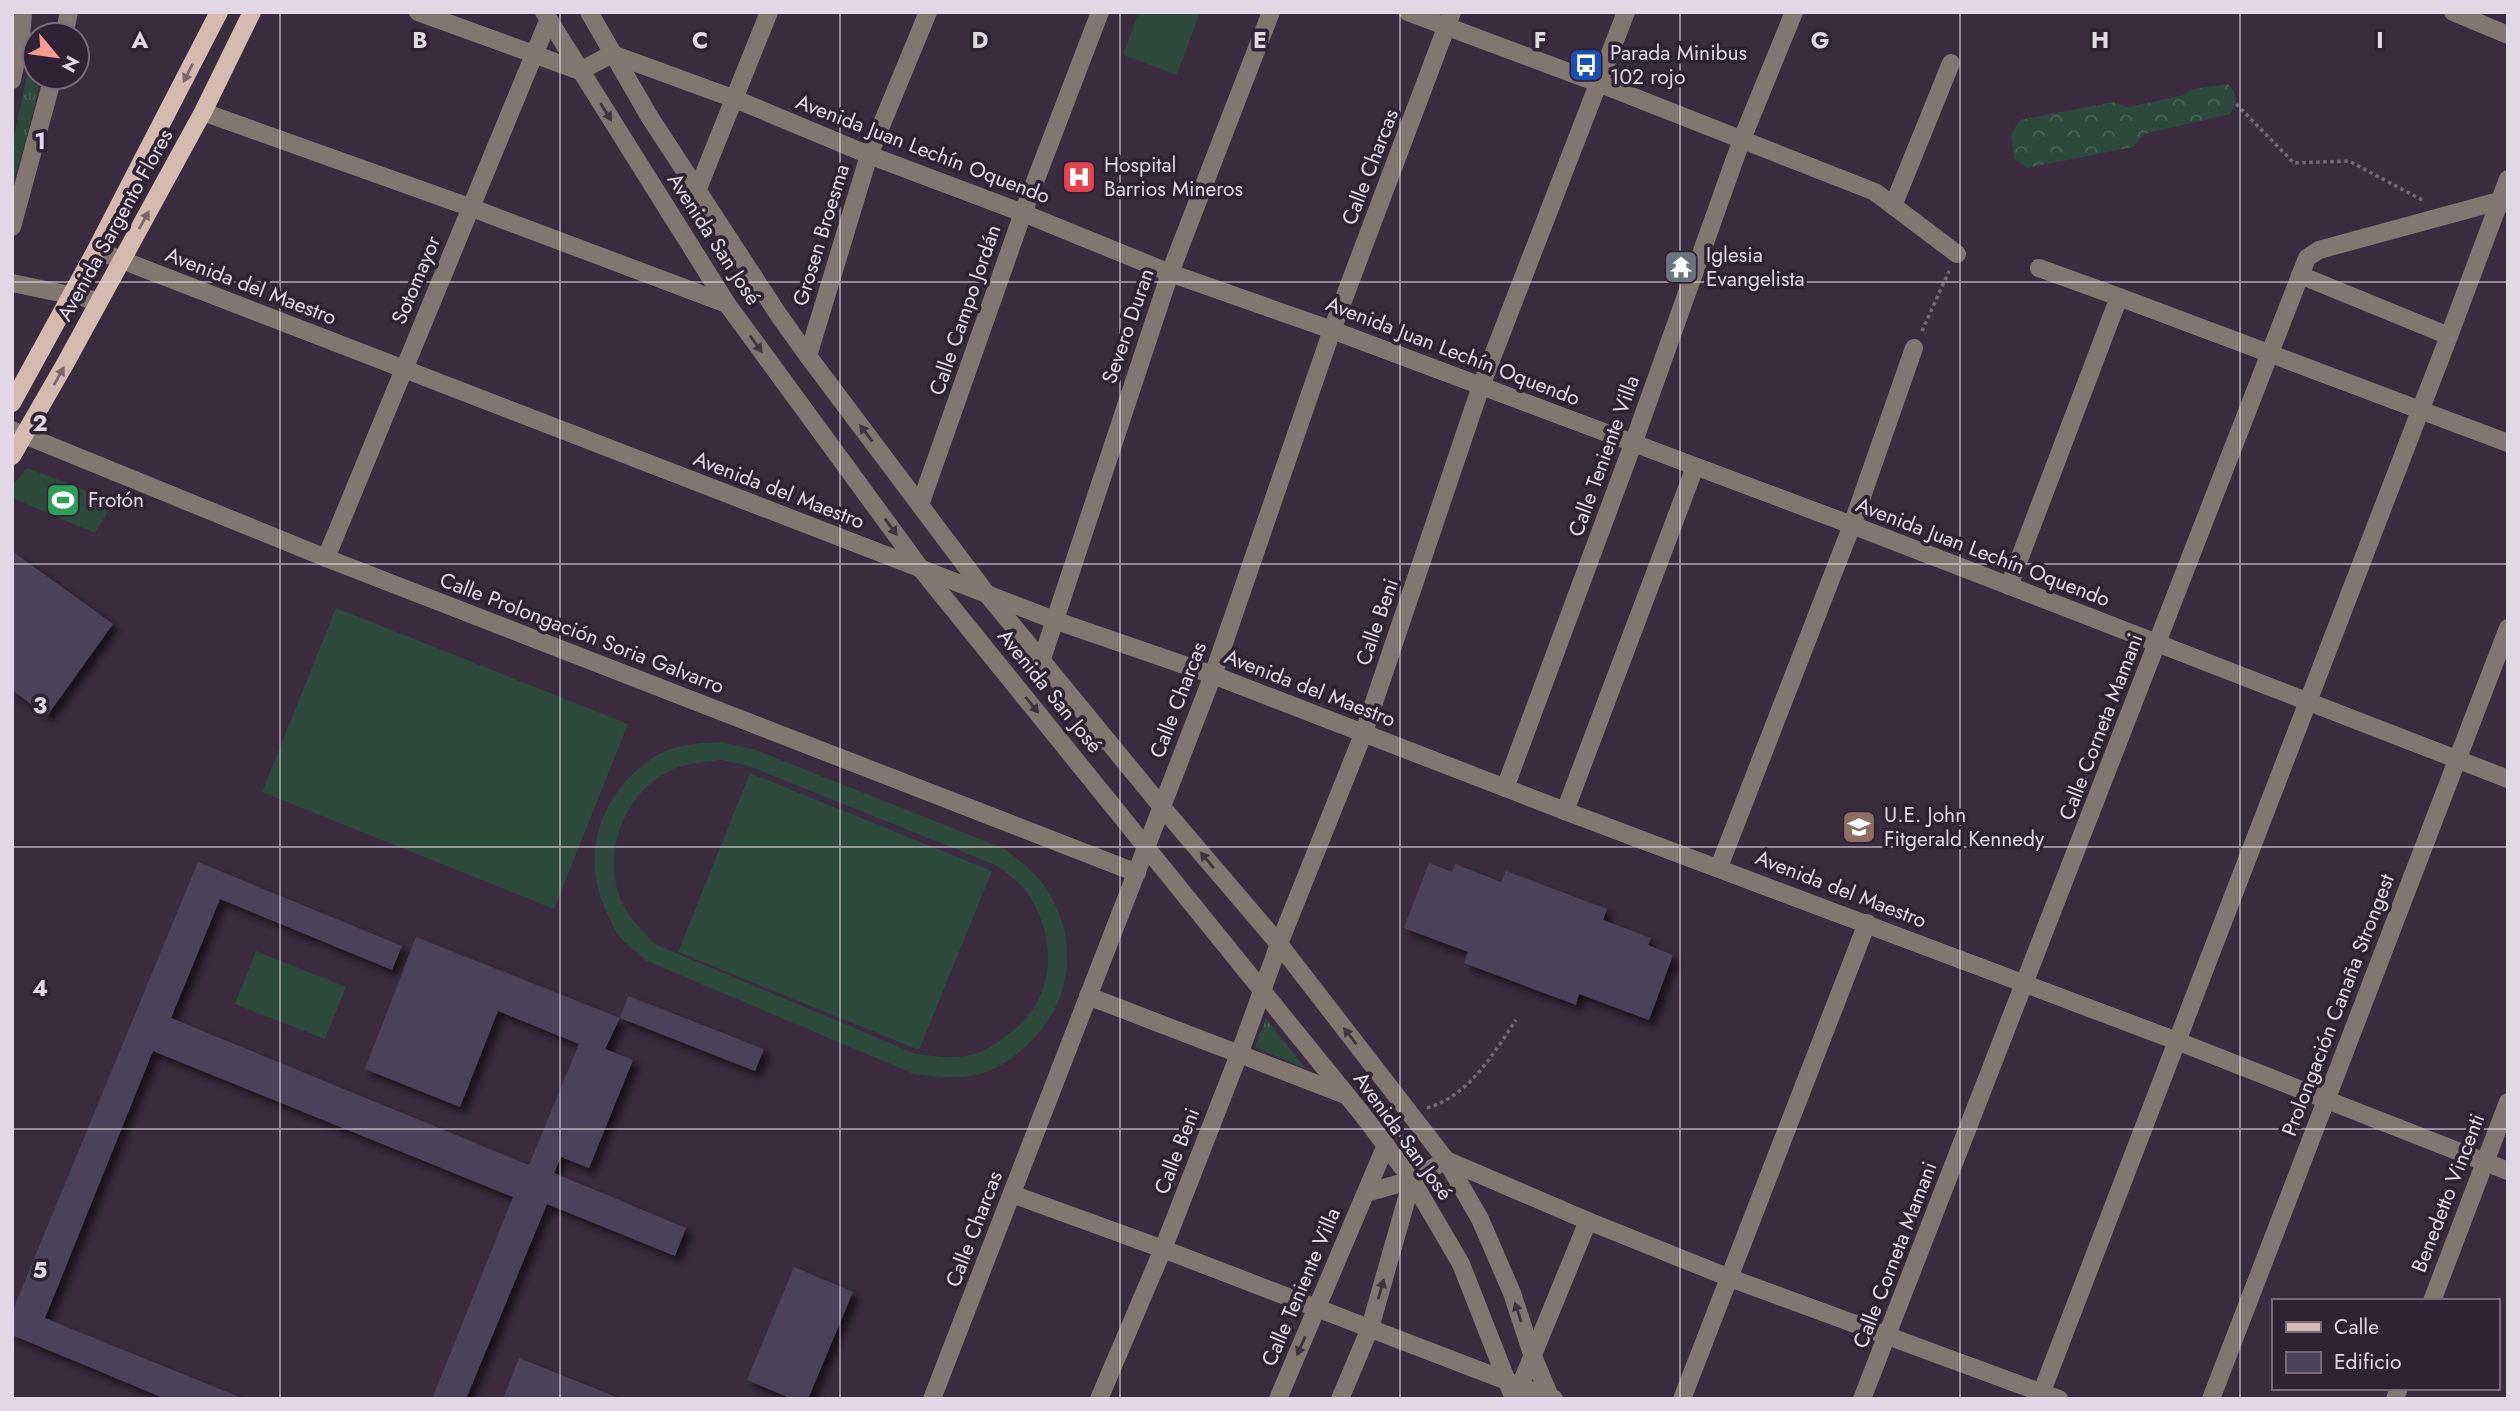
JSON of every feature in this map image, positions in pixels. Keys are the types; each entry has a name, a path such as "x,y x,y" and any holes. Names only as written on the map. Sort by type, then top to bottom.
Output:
{"main road":[{"name":"Avenida Sargento Flores","path":"12,403 96,250 219,12"},
{"name":"Avenida Sargento Flores","path":"12,456 19,433 122,260 203,112 253,12"}],"street":[{"path":"418,12 580,71 612,54"},
{"name":"Avenida San José","path":"589,12 649,116 808,356 985,593 1279,944 1447,1160 1480,1219 1502,1268 1532,1354 1552,1398"},
{"path":"697,191 769,12"},
{"name":"Grosen Broesma","path":"808,356 869,155 928,12"},
{"name":"Calle Campo Jordán","path":"920,505 1023,213 1100,12"},
{"name":"Severo Duran","path":"1042,659 1170,273 1271,12"},
{"path":"1408,12 1450,20 1598,83 1875,192 1957,254"},
{"name":"Calle Beni","path":"1099,1399 1163,1248 1279,944 1364,732 1481,386 1626,12"},
{"name":"Calle Teniente Villa","path":"1505,788 1633,444 1741,139 1794,12"},
{"path":"2453,12 2508,34"},
{"name":"Sotomayor","path":"326,558 402,369 472,208 546,17"},
{"name":"Avenida San José","path":"546,17 727,304 921,569 1147,846 1412,1180 1461,1264 1514,1390"},
{"name":"Calle Charcas","path":"932,1399 1213,675 1332,330 1450,20"},
{"name":"Avenida Juan Lechín Oquendo","path":"612,54 735,99 869,155 1023,213 1170,273 1332,330 1852,525 2508,779"},
{"path":"12,80 21,56"},
{"path":"1893,206 1951,63"},
{"path":"12,227 49,91"},
{"path":"203,112 472,208 727,304"},
{"path":"1447,1160 1730,1278 1888,1335 2047,1397 2177,1041 2449,337 2504,203 2508,179"},
{"name":"Calle Corneta Mamani","path":"1862,1399 2307,258 2319,250 2504,203"},
{"name":"Avenida del Maestro","path":"96,250 1054,620 1213,675 1364,732 1565,811 2177,1041 2508,1171"},
{"path":"2039,268 2508,443"},
{"path":"2301,275 2449,337"},
{"path":"12,283 99,301"},
{"path":"2009,586 2119,297"},
{"path":"1719,867 1852,525 1913,348"},
{"name":"Calle Prolongación Soria Galvarro","path":"19,433 326,558 1137,873"},
{"path":"1565,811 1695,467"},
{"name":"Prolongación Canaña Strongest","path":"2211,1399 2508,628"},
{"path":"1682,1399 1867,923"},
{"path":"1088,996 1347,1095"},
{"name":"Benedetto Vincenti","path":"2433,1299 2508,1102"},
{"name":"Calle Teniente Villa","path":"1278,1399 1386,1145"},
{"name":"Calle Teniente Villa","path":"1366,1193 1412,1180 1447,1160"},
{"path":"1340,1399 1370,1328 1412,1180"},
{"path":"1012,1194 1163,1248 1370,1328 1514,1390 1552,1398"},
{"path":"1514,1390 1588,1221"}],"path":[{"path":"2236,104 2294,163 2349,161 2451,216"},
{"path":"1913,348 1957,254"},
{"path":"1411,1115 1440,1104 1477,1076 1516,1020"}],"green space":[{"path":"1139,12 1200,12 1177,75 1123,55"},
{"path":"2228,84 2234,91 2235,99 2230,114 2144,134 2133,147 2027,168 2014,159 2011,134 2020,120 2113,102 2128,107 2184,95 2192,89"},
{"path":"24,91 38,91 12,185 12,146"},
{"name":"Frotón","path":"27,468 114,501 95,533 12,498 12,486"},
{"path":"336,608 628,724 554,909 262,792"},
{"path":"722,742 756,750 1005,849 1031,870 1055,904 1067,943 1064,983 1058,1002 1035,1037 998,1067 983,1073 957,1077 914,1074 647,961 625,943 609,917 595,872 599,828 607,808 619,789 654,757 678,747","holes":["721,760 746,765 998,866 1016,881 1036,908 1047,944 1046,980 1030,1014 1006,1036 976,1053 949,1057 916,1054 657,945 628,913 617,889 615,853 624,819 644,789 674,769"]},
{"path":"750,773 992,871 919,1050 678,952"},
{"path":"256,951 346,987 325,1039 235,1004"},
{"path":"1266,1019 1306,1069 1255,1047"}],"building":[{"path":"12,551 113,624 47,716 12,690"},
{"path":"198,862 402,946 392,970 220,899 171,1018 529,1165 579,1044 498,1011 460,1107 365,1069 416,937 620,1018 605,1049 633,1060 589,1168 561,1157 554,1173 686,1228 675,1256 547,1204 466,1399 432,1399 513,1197 153,1051 45,1318 244,1399 166,1399 12,1335 12,1312"},
{"path":"1429,863 1452,872 1455,864 1501,882 1506,871 1607,909 1603,920 1651,938 1648,945 1673,955 1649,1020 1579,994 1576,1005 1464,963 1468,952 1404,928"},
{"path":"628,996 764,1049 755,1071 620,1018"},
{"path":"794,1267 853,1292 808,1399 792,1399 747,1380"},
{"path":"519,1358 621,1399 503,1399"}],"place":[{"name":"Parada Minibus 102 rojo","path":"1586,65"},
{"name":"Hospital Barrios Mineros","path":"1079,177"},
{"name":"Iglesia Evangelista","path":"1681,267"},
{"name":"Frotón","path":"63,500"},
{"name":"U.E. John Fitgerald Kennedy","path":"1859,827"}]}
